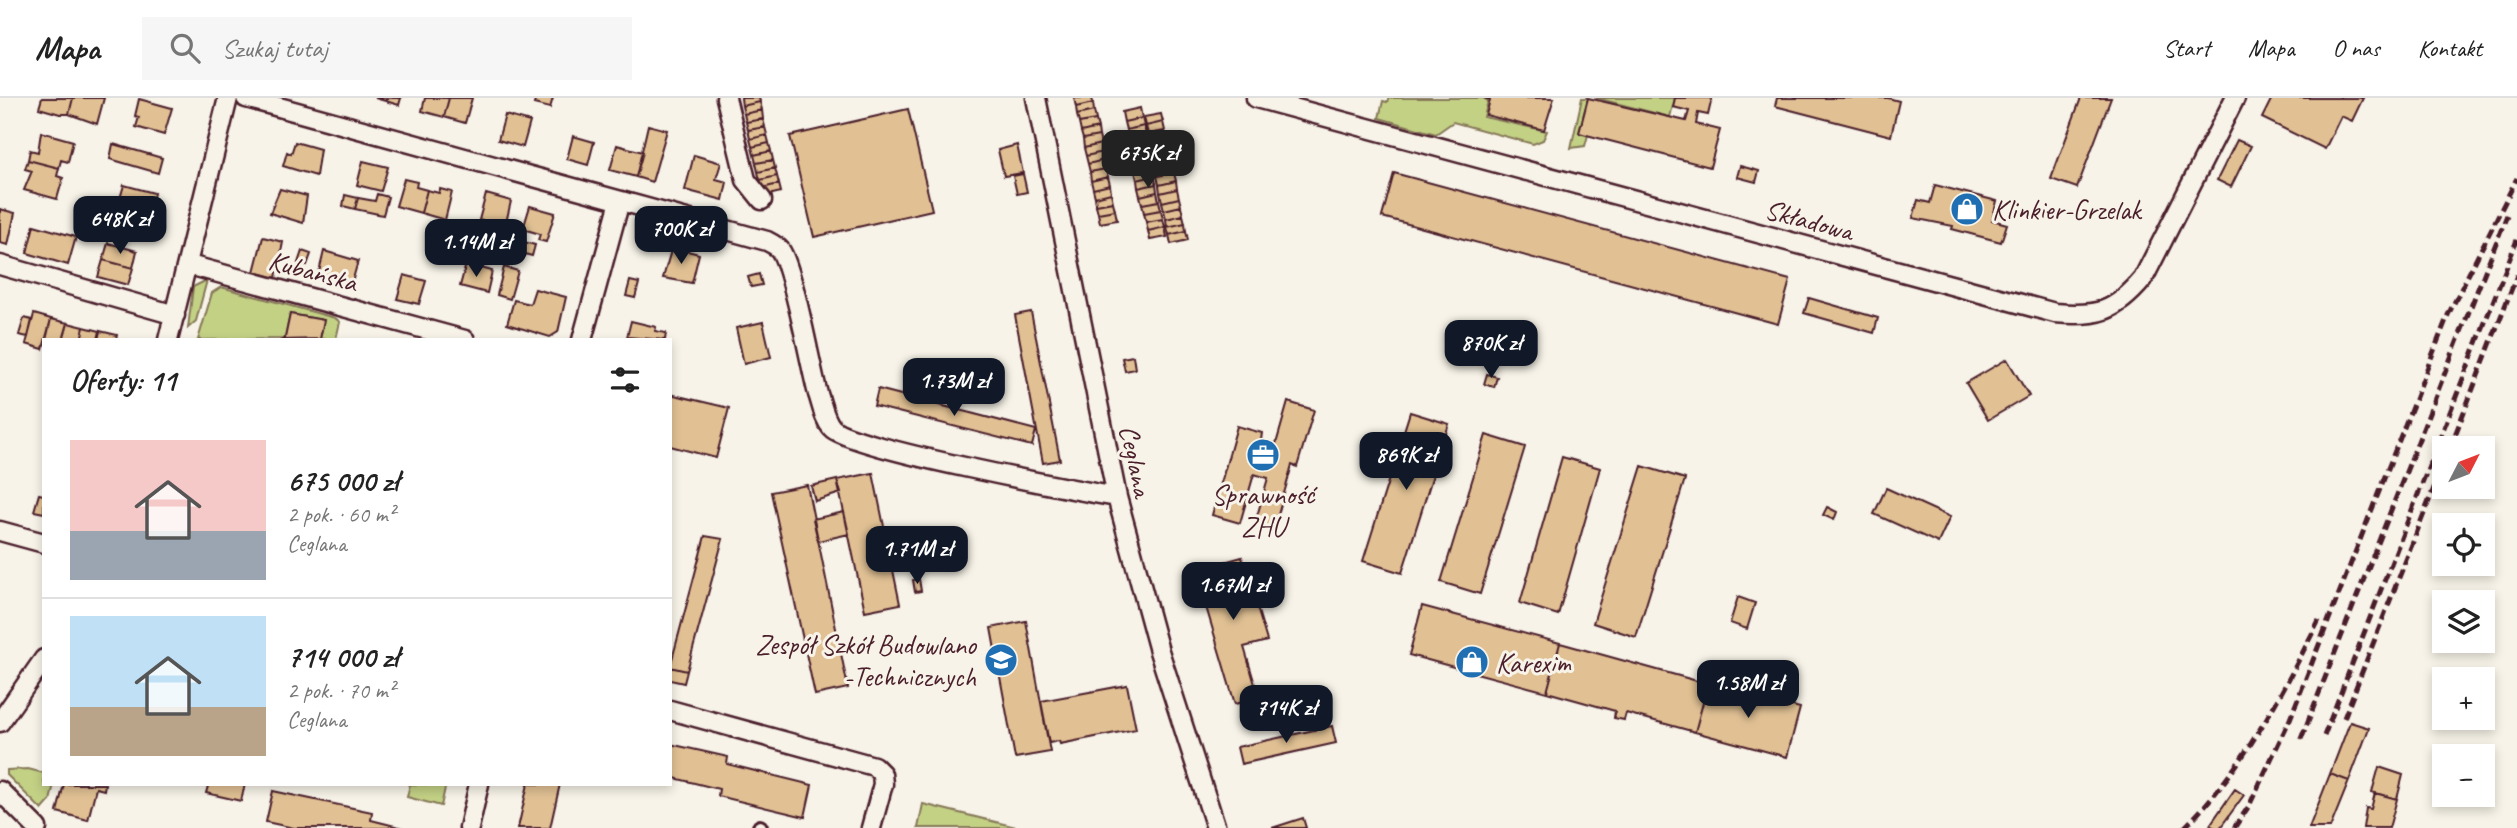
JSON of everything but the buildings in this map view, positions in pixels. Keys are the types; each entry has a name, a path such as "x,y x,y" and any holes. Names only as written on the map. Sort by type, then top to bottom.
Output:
{"street":[{"path":"169,338 228,98"},
{"path":"246,98 767,241 779,249 788,266 807,357 825,415 839,434 896,450 1117,497"},
{"path":"726,98 746,180 762,201"},
{"name":"Ceglana","path":"1036,98 1117,497 1158,651 1216,828"},
{"name":"Składowa","path":"1256,98 2055,313 2083,316 2103,312 2125,300 2143,279 2235,98"},
{"path":"583,338 620,201"},
{"path":"0,265 175,314"},
{"name":"Kubańska","path":"188,265 458,338"},
{"path":"0,531 42,542"},
{"path":"0,722 42,662"},
{"path":"672,711 874,766 882,774 871,828"},
{"path":"469,828 479,786"},
{"path":"0,791 37,828"}],"green space":[{"path":"1389,98 1483,98 1488,101 1484,117 1547,131 1543,140 1533,144 1453,122 1436,134 1379,118 1383,101 1387,102"},
{"path":"1582,98 1588,98 1579,132 1588,135 1585,146 1571,148"},
{"path":"1596,98 1675,98 1670,117"},
{"path":"207,280 196,321 188,328 193,287"},
{"path":"221,287 335,318 340,322 336,338 320,338 323,320 290,314 285,338 199,338 212,293"},
{"path":"28,769 42,772 42,786 54,786 50,801 42,810 7,775 7,770"},
{"path":"410,786 445,788 441,806 407,797"},
{"path":"923,804 1020,828 918,828"}],"railway":[{"path":"2234,828 2249,806 2290,719 2448,315 2517,178"},
{"path":"2301,739 2507,215"},
{"path":"2324,736 2517,240"},
{"path":"2455,436 2517,275"},
{"path":"2344,718 2432,493"},
{"path":"2184,828 2225,781 2260,730 2319,620"}],"place":[{"name":"Klinkier-Grzelak","path":"1967,209"},
{"name":"Sprawność ZHU","path":"1263,455"},
{"name":"Zespół Szkół Budowlano -Technicznych","path":"1001,660"},
{"name":"Karexim","path":"1472,662"}]}
